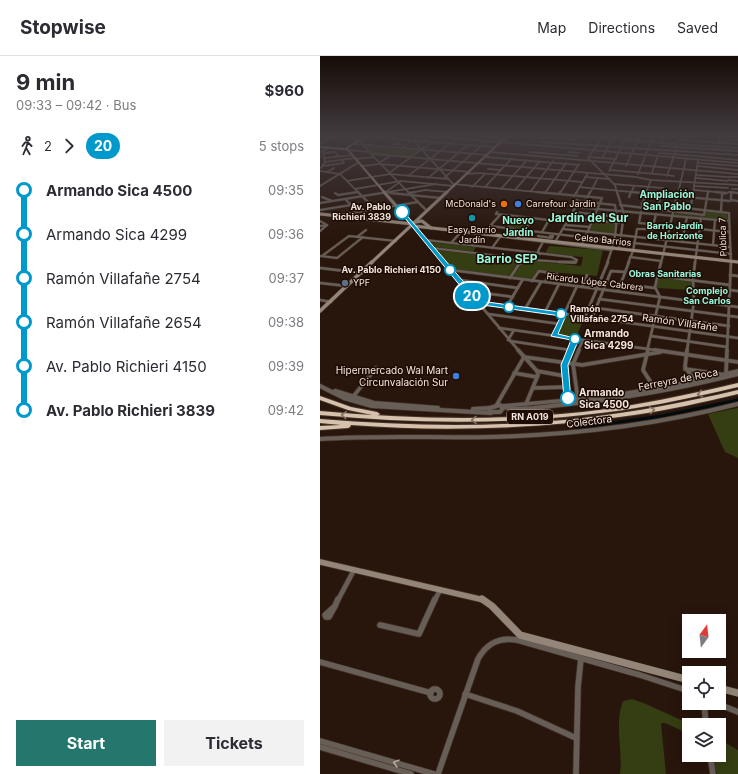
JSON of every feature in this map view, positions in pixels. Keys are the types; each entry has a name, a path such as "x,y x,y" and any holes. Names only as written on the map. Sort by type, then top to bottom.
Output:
{"highway":[{"name":"RN A019","path":"320,413 418,420 507,418 591,412 665,401 738,385"},
{"name":"RN A019","path":"320,421 388,426 447,427 528,424 595,418 668,408 738,392"},
{"path":"320,398 356,411 418,420"},
{"path":"320,428 348,426 420,428 447,427"}],"main road":[{"path":"365,170 413,225 422,225 423,221 421,219 426,213 473,170"},
{"path":"320,312 455,185"},
{"name":"Celso Barrios","path":"320,212 338,216 422,227 738,262"},
{"path":"423,221 427,223 428,226"},
{"path":"422,227 428,226"},
{"name":"Celso Barrios","path":"428,226 490,235"},
{"path":"320,562 485,600 520,635 682,678"},
{"path":"726,690 738,693"}],"street":[{"path":"328,172 332,170"},
{"path":"320,186 347,170"},
{"path":"387,170 418,202 426,213"},
{"path":"390,173 394,170"},
{"path":"355,189 378,184 398,182 415,170"},
{"path":"422,183 437,170"},
{"path":"438,170 445,178 455,185"},
{"path":"446,170 582,182"},
{"path":"347,181 390,173 428,178 445,178 454,170"},
{"path":"495,170 501,170"},
{"path":"484,188 501,170"},
{"path":"501,189 518,170"},
{"path":"515,190 533,170"},
{"path":"531,191 548,170"},
{"path":"555,170 636,177 651,180 738,185"},
{"path":"545,193 561,170"},
{"path":"601,170 611,179 614,192 624,214 619,249"},
{"path":"607,174 610,170 674,176"},
{"path":"665,180 669,170"},
{"path":"680,170 738,174"},
{"path":"683,170 657,276 655,288 660,297 643,372 655,389 738,371"},
{"path":"690,208 695,186 696,170"},
{"path":"727,193 728,170"},
{"path":"320,171 340,174 375,209"},
{"path":"559,194 574,171"},
{"path":"471,172 480,173"},
{"path":"574,196 588,172"},
{"path":"636,177 638,172"},
{"path":"472,187 485,174"},
{"path":"696,175 738,177"},
{"path":"585,177 611,179"},
{"path":"585,202 598,178"},
{"path":"696,178 738,181"},
{"path":"641,207 651,180"},
{"path":"401,181 602,198 582,245"},
{"path":"385,192 398,182"},
{"path":"613,183 664,189 663,192"},
{"path":"711,188 712,183"},
{"path":"320,203 436,184"},
{"path":"629,197 634,186"},
{"path":"695,186 728,188"},
{"path":"579,187 614,192 663,192 692,198 738,201"},
{"path":"732,189 738,189"},
{"path":"410,194 422,190 448,192"},
{"path":"416,195 422,190"},
{"path":"694,190 738,193"},
{"path":"620,205 641,207 643,209 704,215 708,191"},
{"path":"335,193 338,195 358,192"},
{"path":"385,192 442,198"},
{"path":"646,192 661,195 678,195"},
{"path":"642,204 721,211 722,194 727,193"},
{"path":"731,193 731,201"},
{"path":"658,205 661,195"},
{"path":"555,242 576,207 579,196"},
{"path":"322,197 332,201"},
{"path":"345,199 358,212"},
{"path":"577,201 614,205 619,217 612,249 585,317"},
{"path":"338,216 418,202"},
{"path":"320,212 351,205"},
{"path":"576,207 729,221"},
{"name":"Pública 7","path":"721,211 729,212 731,254 728,347 725,375"},
{"path":"497,212 496,214 500,215 550,221 542,232"},
{"path":"573,212 619,217"},
{"path":"641,212 638,222 729,232"},
{"path":"650,238 656,214"},
{"path":"500,215 490,226 614,241"},
{"path":"507,228 516,216"},
{"path":"682,242 686,217"},
{"path":"525,230 534,218"},
{"path":"570,218 622,223"},
{"path":"695,381 686,369 694,301 693,280 701,218"},
{"path":"579,226 582,219"},
{"path":"713,245 716,220"},
{"path":"320,221 327,225"},
{"path":"320,226 327,225"},
{"path":"320,231 327,225"},
{"path":"413,225 509,340 537,371 565,376"},
{"path":"565,225 590,227"},
{"path":"618,291 633,251 638,228 652,229"},
{"path":"439,229 460,233 612,249"},
{"path":"509,237 514,229"},
{"path":"563,229 730,247"},
{"path":"357,236 366,230"},
{"path":"451,243 460,233"},
{"path":"538,236 552,238 553,236 547,235 549,233"},
{"path":"321,256 348,236 396,241"},
{"path":"332,262 363,237"},
{"path":"492,248 500,237"},
{"path":"426,240 573,258 576,261 570,263 535,260 519,264 510,278"},
{"path":"534,253 542,241"},
{"path":"540,254 538,251 542,241"},
{"path":"634,243 731,254"},
{"path":"432,248 509,257 519,264"},
{"path":"493,255 498,249"},
{"path":"321,256 337,258"},
{"path":"630,257 661,261"},
{"path":"320,268 363,272"},
{"name":"Ricardo López Cabrera","path":"451,270 738,306"},
{"path":"532,281 538,271 557,274 554,280"},
{"path":"592,318 611,271 625,272"},
{"path":"544,282 550,273"},
{"path":"730,275 738,276"},
{"path":"568,285 572,276"},
{"path":"582,287 587,276"},
{"path":"657,276 730,285"},
{"path":"459,280 518,288"},
{"path":"506,306 523,280"},
{"path":"525,309 540,282"},
{"path":"320,283 347,286"},
{"path":"545,312 559,284"},
{"path":"621,284 655,288"},
{"path":"554,336 577,286"},
{"path":"730,290 738,291"},
{"path":"468,291 512,297"},
{"path":"599,299 738,317"},
{"path":"320,300 331,302"},
{"name":"Ramón Villafañe","path":"478,302 738,338"},
{"path":"596,308 729,326"},
{"path":"487,314 560,324"},
{"path":"499,328 738,362"},
{"path":"509,340 514,330"},
{"path":"651,336 728,347"},
{"path":"568,400 565,362 575,339"},
{"path":"509,340 570,350"},
{"path":"578,400 573,364 583,340"},
{"path":"524,357 582,364 665,352"},
{"path":"500,412 503,409 500,406 500,400 524,357"},
{"path":"351,399 376,368"},
{"path":"686,369 725,375"},
{"path":"526,404 537,377 537,371"},
{"path":"514,373 537,377"},
{"name":"Ferreyra de Roca","path":"320,386 372,406 491,413 593,402 658,392 738,374"},
{"path":"532,388 567,387"},
{"name":"Ferreyra de Roca","path":"351,399 374,403 439,409 490,408 578,400 655,389"},
{"name":"Colectora","path":"320,439 490,437 576,432 651,423 738,404"},
{"name":"Ferreyra de Roca","path":"500,406 520,409"},
{"path":"490,408 489,410 491,413"},
{"path":"335,606 354,570"},
{"path":"380,625 419,634 440,590"},
{"path":"438,774 481,652 497,640 511,639 651,678 682,689"},
{"path":"576,774 576,738 581,658"},
{"path":"320,662 431,693"},
{"path":"465,694 517,711 576,738"},
{"path":"726,707 738,712"},
{"path":"320,741 434,774"},
{"path":"320,747 411,774"},
{"path":"711,762 713,774"}],"green space":[{"path":"706,210 727,212 728,220 674,215 675,212 705,215"},
{"path":"516,216 533,218 525,230 507,228"},
{"path":"592,220 617,223 615,235 588,232"},
{"path":"430,242 476,247 473,252 434,247"},
{"path":"549,246 603,250 597,276 538,271 533,279 512,277 520,265 533,261 581,266 583,257 545,254"},
{"path":"433,249 509,258 517,263 508,278 451,270"},
{"path":"658,277 691,280 692,290 656,288"},
{"path":"564,314 585,317 575,339 554,336"},
{"path":"738,408 738,458 725,452 708,414"},
{"path":"632,699 682,720 682,731 665,723 661,723 666,774 620,774 619,719 623,701"},
{"path":"726,743 738,750 738,774 717,774 713,762 726,762"}],"waterway":[{"path":"577,428 662,416 738,400"}],"bus line":[{"name":"20","path":"402,212 478,302 564,314 554,336 575,339 564,365 568,398"}],"place":[{"name":"McDonald's","path":"504,204"},
{"name":"Carrefour Jardín","path":"518,204"},
{"name":"Av. Pablo Richieri 3839","path":"402,212"},
{"name":"Easy Barrio Jardín","path":"472,218"},
{"name":"Av. Pablo Richieri 4150","path":"450,270"},
{"name":"YPF","path":"345,283"},
{"name":"Ramón Villafañe 2754","path":"561,314"},
{"name":"Armando Sica 4299","path":"575,339"},
{"name":"Hipermercado Wal Mart Circunvalación Sur","path":"456,376"},
{"name":"Armando Sica 4500","path":"568,398"}],"district":[{"name":"Ampliación San Pablo","path":"667,200"},
{"name":"Jardín del Sur","path":"588,218"},
{"name":"Nuevo Jardín","path":"518,226"},
{"name":"Barrio Jardín de Horizonte","path":"675,232"},
{"name":"Barrio SEP","path":"507,259"},
{"name":"Obras Sanitarias","path":"665,274"},
{"name":"Complejo San Carlos","path":"707,296"}]}
